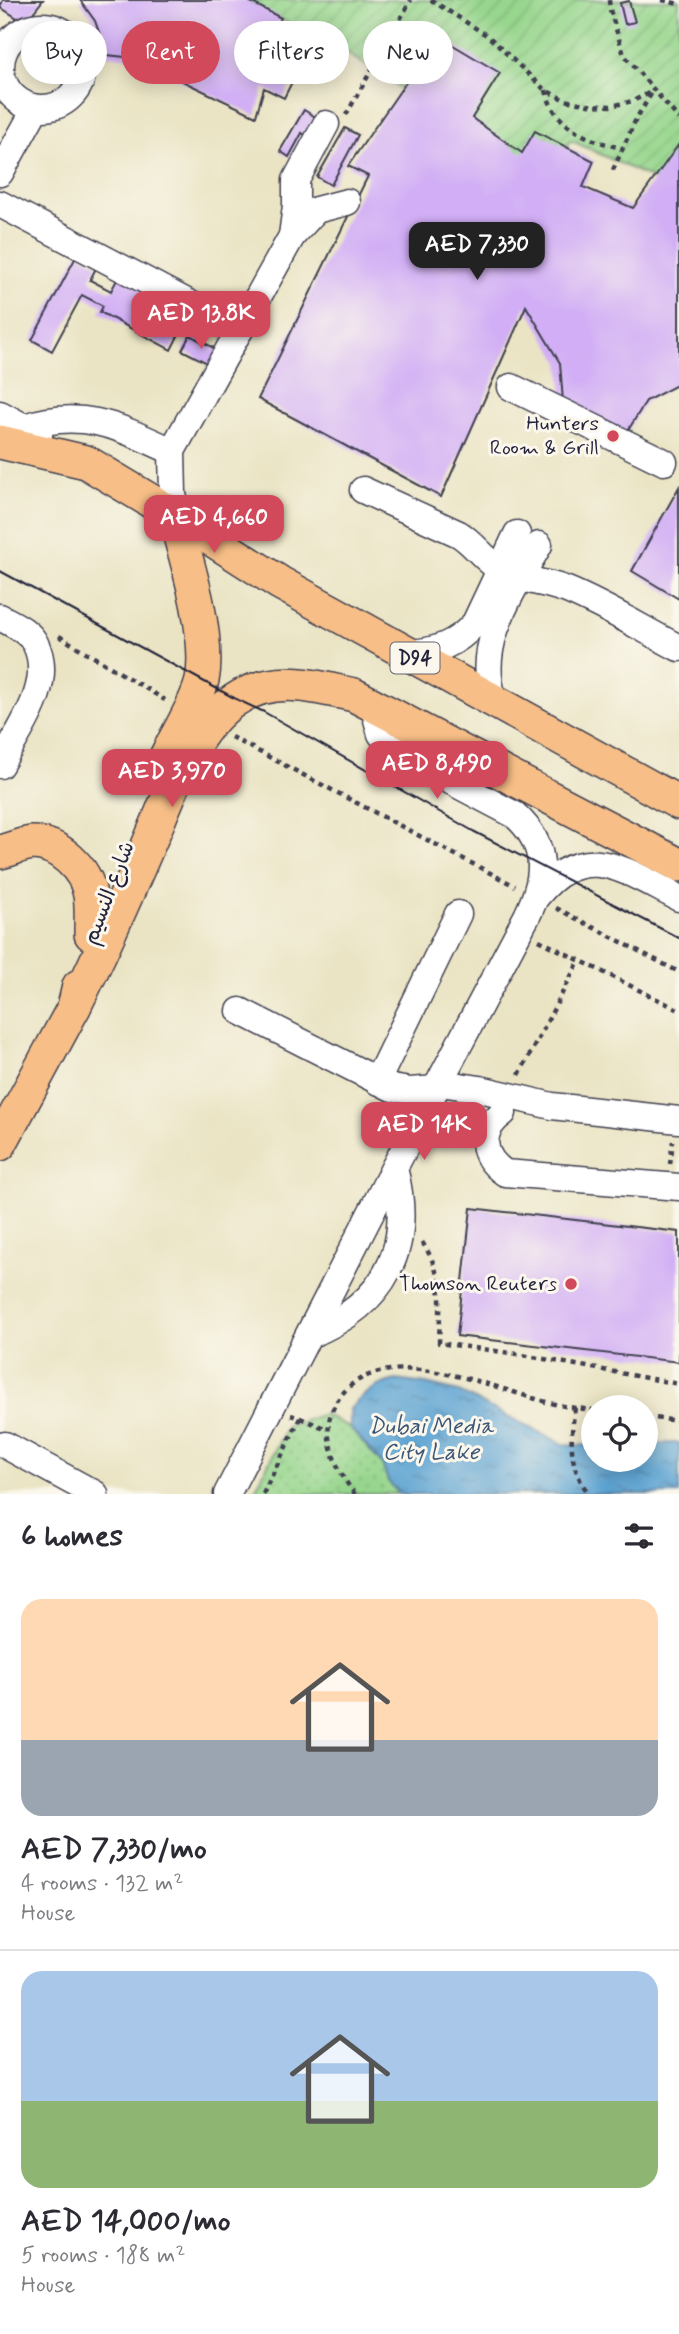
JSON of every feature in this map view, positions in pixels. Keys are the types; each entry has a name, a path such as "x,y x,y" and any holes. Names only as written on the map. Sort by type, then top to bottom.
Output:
{"main road":[{"name":"D94","path":"12,434 86,462 280,583 679,803"},
{"name":"شارع النسيم","path":"0,1144 74,1007 91,934 148,797 202,681 204,662 201,631 181,520"},
{"path":"74,1007 120,911 189,752 210,725 236,699 273,685 296,683 363,700 679,866"},
{"path":"0,852 32,843 51,847 68,857 81,874 90,893 91,934"}],"street":[{"path":"35,25 53,26 69,35 80,50 83,68 79,85 68,100 53,107 36,108 22,103 5,103 0,64 5,46 18,33 35,25"},
{"path":"0,173 36,108"},
{"path":"292,236 296,180 326,124"},
{"path":"181,520 173,495 172,451 292,236 316,210 347,202"},
{"path":"0,204 240,330"},
{"path":"510,387 664,462"},
{"path":"0,414 12,434 60,418 96,421 114,425 172,451"},
{"path":"363,490 459,534 471,541 485,558 510,574 564,589 679,648"},
{"path":"407,653 449,645 467,631 510,574 528,540"},
{"path":"494,700 488,679 490,644 510,574"},
{"path":"0,617 20,628 34,642 40,661 40,681 34,701 0,765"},
{"path":"227,1494 519,931 536,897 543,867 535,838 526,825 515,815 401,755 381,734 363,700"},
{"path":"536,897 557,875 588,863 620,869 679,898"},
{"path":"387,1086 458,914"},
{"path":"240,1011 387,1086 418,1125"},
{"path":"459,1047 470,1065 506,1105"},
{"path":"387,1086 480,1089 506,1105 551,1106 679,1121"},
{"path":"506,1105 493,1120 485,1143 488,1156 495,1166 505,1173 679,1187"},
{"path":"309,1335 334,1325 357,1310 376,1290 390,1267 399,1241 402,1214 394,1168"},
{"path":"5,1445 95,1494"}],"path":[{"path":"326,124 329,117 341,123 411,0"},
{"path":"431,0 488,36 545,89 577,103 611,106 633,101 653,91"},
{"path":"609,0 624,55 679,118"},
{"path":"662,0 679,5"},
{"path":"545,89 549,106 574,130 589,139 622,148"},
{"path":"613,170 653,91"},
{"path":"222,732 679,972"},
{"path":"519,931 679,1010"},
{"path":"506,1105 579,961"},
{"path":"402,1214 434,1261 439,1278 439,1343 517,1354 679,1384"},
{"path":"355,1494 334,1457 327,1429 332,1410 342,1394 356,1381 373,1373 410,1369 454,1375 536,1399 581,1409"},
{"path":"575,1408 570,1437 572,1460 580,1482 589,1494"},
{"path":"658,1418 679,1421"},
{"path":"300,1419 327,1429"}],"green space":[{"path":"248,0 679,0 679,191 570,140 536,207 452,122 394,84 453,84 453,21 363,21 363,64 349,55 349,21 284,21"},
{"path":"324,1414 350,1428 382,1464 388,1481 399,1494 253,1494 287,1426"}],"water":[{"name":"Dubai Media City Lake","path":"396,1380 426,1384 459,1392 563,1444 581,1445 581,1472 658,1472 658,1443 679,1443 679,1494 399,1494 388,1481 382,1464 350,1428 350,1409 365,1394"}],"building":[{"path":"3,0 43,0 27,21 22,21 0,7"},
{"path":"80,0 247,0 281,18 280,21 234,21 234,84 291,84 284,98 264,88 256,116 189,84 220,84 220,21 121,21 121,57 107,55 107,21 95,21"},
{"path":"629,1 635,22 625,24 620,3"},
{"path":"453,45 500,73 472,118 522,153 535,131 594,161 583,187 633,208 679,144 679,384 646,401 624,437 563,401 560,363 526,306 441,497 258,399 368,176 348,166 405,84 453,84"},
{"path":"304,110 317,118 307,136 302,133 289,157 280,151"},
{"path":"345,128 358,135 331,185 317,177"},
{"path":"78,253 98,264 90,280 111,291 119,276 190,314 187,320 192,323 187,333 181,330 171,350 100,312 103,306 82,295 52,351 32,340"},
{"path":"190,335 221,352 213,366 182,350"},
{"path":"679,487 679,599 632,571"},
{"name":"Thomson Reuters","path":"471,1208 679,1232 679,1362 457,1336"}],"tram line":[{"path":"0,571 264,712 473,831 679,938"}],"place":[{"name":"Hunters Room & Grill","path":"613,436"},
{"name":"Thomson Reuters","path":"571,1284"}]}
